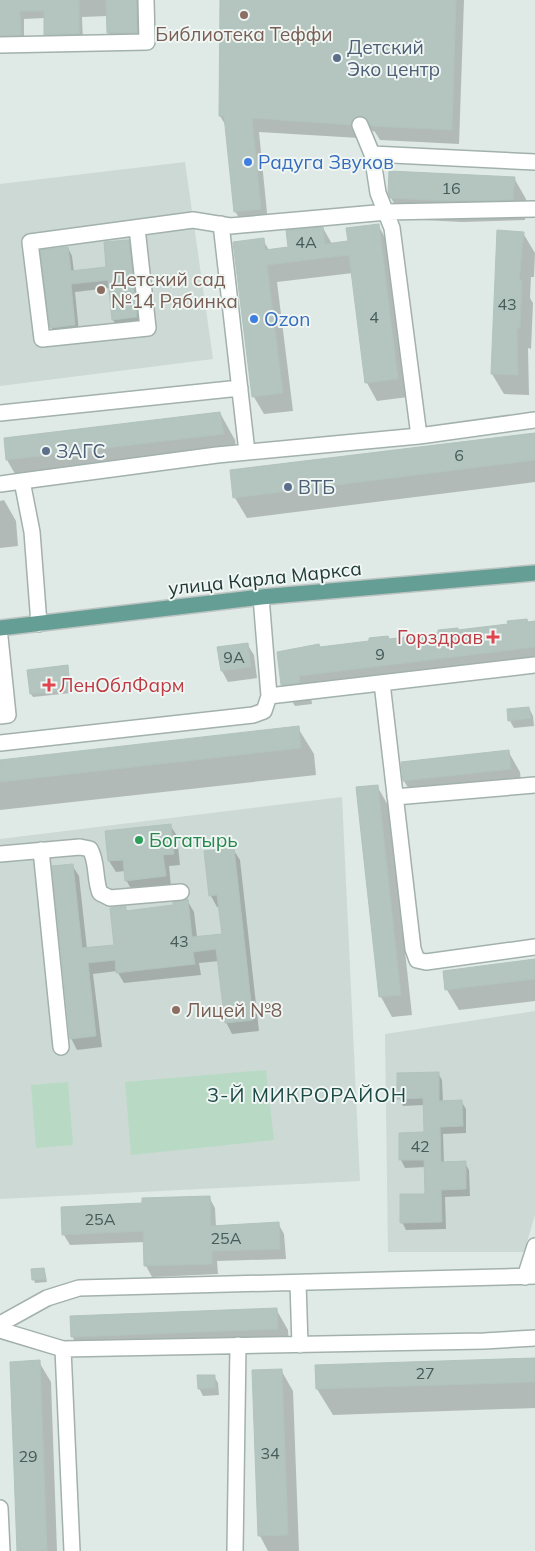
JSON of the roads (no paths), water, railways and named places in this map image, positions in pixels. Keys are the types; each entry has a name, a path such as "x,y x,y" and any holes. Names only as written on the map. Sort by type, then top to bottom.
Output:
{"main road":[{"name":"улица Карла Маркса","path":"0,628 261,597 535,573"}],"lane":[{"path":"0,44 147,42 146,0"},
{"path":"360,125 372,154 378,193 392,228 419,436"},
{"path":"372,154 535,162"},
{"path":"137,228 148,328 42,339 30,242 193,220 230,226 387,212 535,209"},
{"path":"221,224 248,452"},
{"path":"0,413 240,388"},
{"path":"0,484 248,452 419,436 535,420"},
{"path":"22,481 32,532 39,624"},
{"path":"0,743 253,715 264,711 269,696 261,597"},
{"path":"0,637 8,716 0,716"},
{"path":"269,696 535,665"},
{"path":"382,683 413,949 417,960 426,962 535,947"},
{"path":"395,797 535,785"},
{"path":"0,854 80,847 90,849 95,859 96,883 100,893 110,898 181,892"},
{"path":"41,850 61,1047"},
{"path":"0,1324 46,1298 79,1288 530,1276 535,1246"},
{"path":"298,1283 300,1345"},
{"path":"0,1330 63,1349 300,1345 535,1338"},
{"path":"235,1551 238,1345"},
{"path":"63,1349 72,1551"},
{"path":"0,1508 2,1551"}],"place":[{"name":"Библиотека Теффи","path":"244,15"},
{"name":"Детский Эко центр","path":"337,58"},
{"name":"Радуга Звуков","path":"248,162"},
{"name":"Детский сад №14 Рябинка","path":"101,290"},
{"name":"Ozon","path":"254,319"},
{"name":"ЗАГС","path":"46,451"},
{"name":"ВТБ","path":"288,487"},
{"name":"Горздрав","path":"493,637"},
{"name":"ЛенОблФарм","path":"49,685"},
{"name":"Богатырь","path":"139,840"},
{"name":"Лицей №8","path":"176,1010"}],"district":[{"name":"3-Й МИКРОРАЙОН","path":"307,1094"}]}
